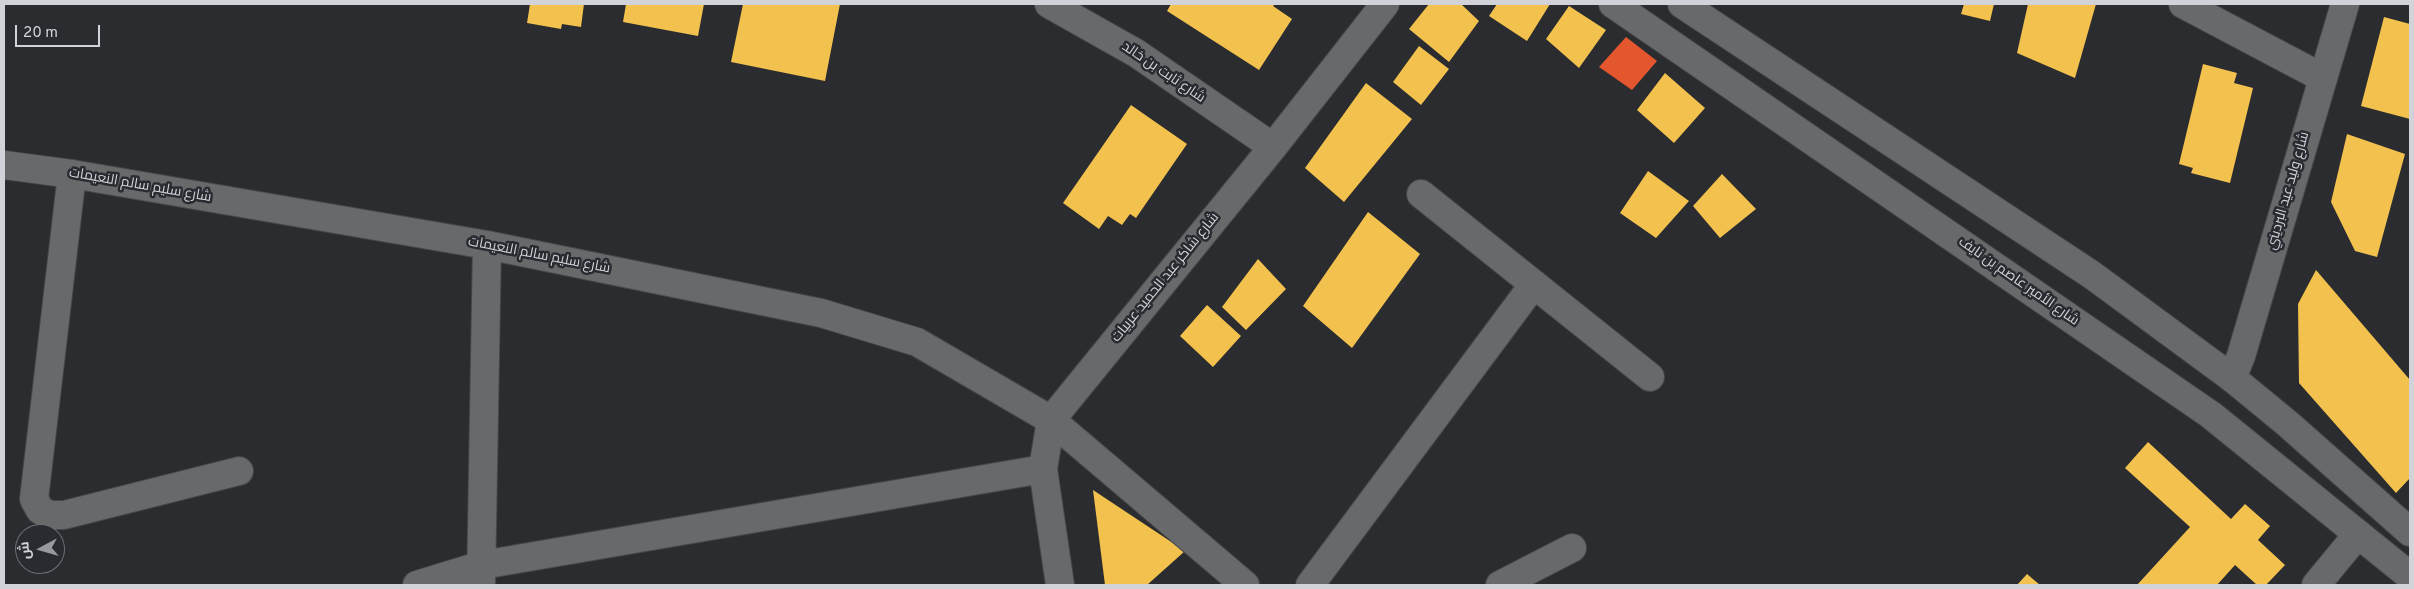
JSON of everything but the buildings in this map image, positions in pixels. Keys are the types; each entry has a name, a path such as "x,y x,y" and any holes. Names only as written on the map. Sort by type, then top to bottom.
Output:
{"street":[{"name":"شارع ثابت بن خالد","path":"1049,4 1136,53 1272,147"},
{"name":"شارع شاكر عبد الحميد عربيات","path":"1060,585 1043,469 1051,420 1385,4"},
{"name":"شارع الأمير عاصم بن نايف","path":"1613,4 2210,415 2410,576"},
{"path":"1682,4 2092,275 2232,378 2288,424 2410,532"},
{"path":"2183,4 2322,78"},
{"name":"شارع وليد عيد البرديني","path":"2232,378 2241,356 2345,4"},
{"name":"شارع سليم سالم النعيمات","path":"4,165 72,174 488,245 821,313 917,342 1051,420 1245,585"},
{"path":"72,174 34,498 40,510 64,516 239,471"},
{"path":"1421,194 1650,377"},
{"path":"481,575 488,245"},
{"path":"1310,585 1534,284"},
{"path":"417,585 481,575 1043,469"},
{"path":"2316,585 2358,534"},
{"path":"1500,585 1572,548"}]}
